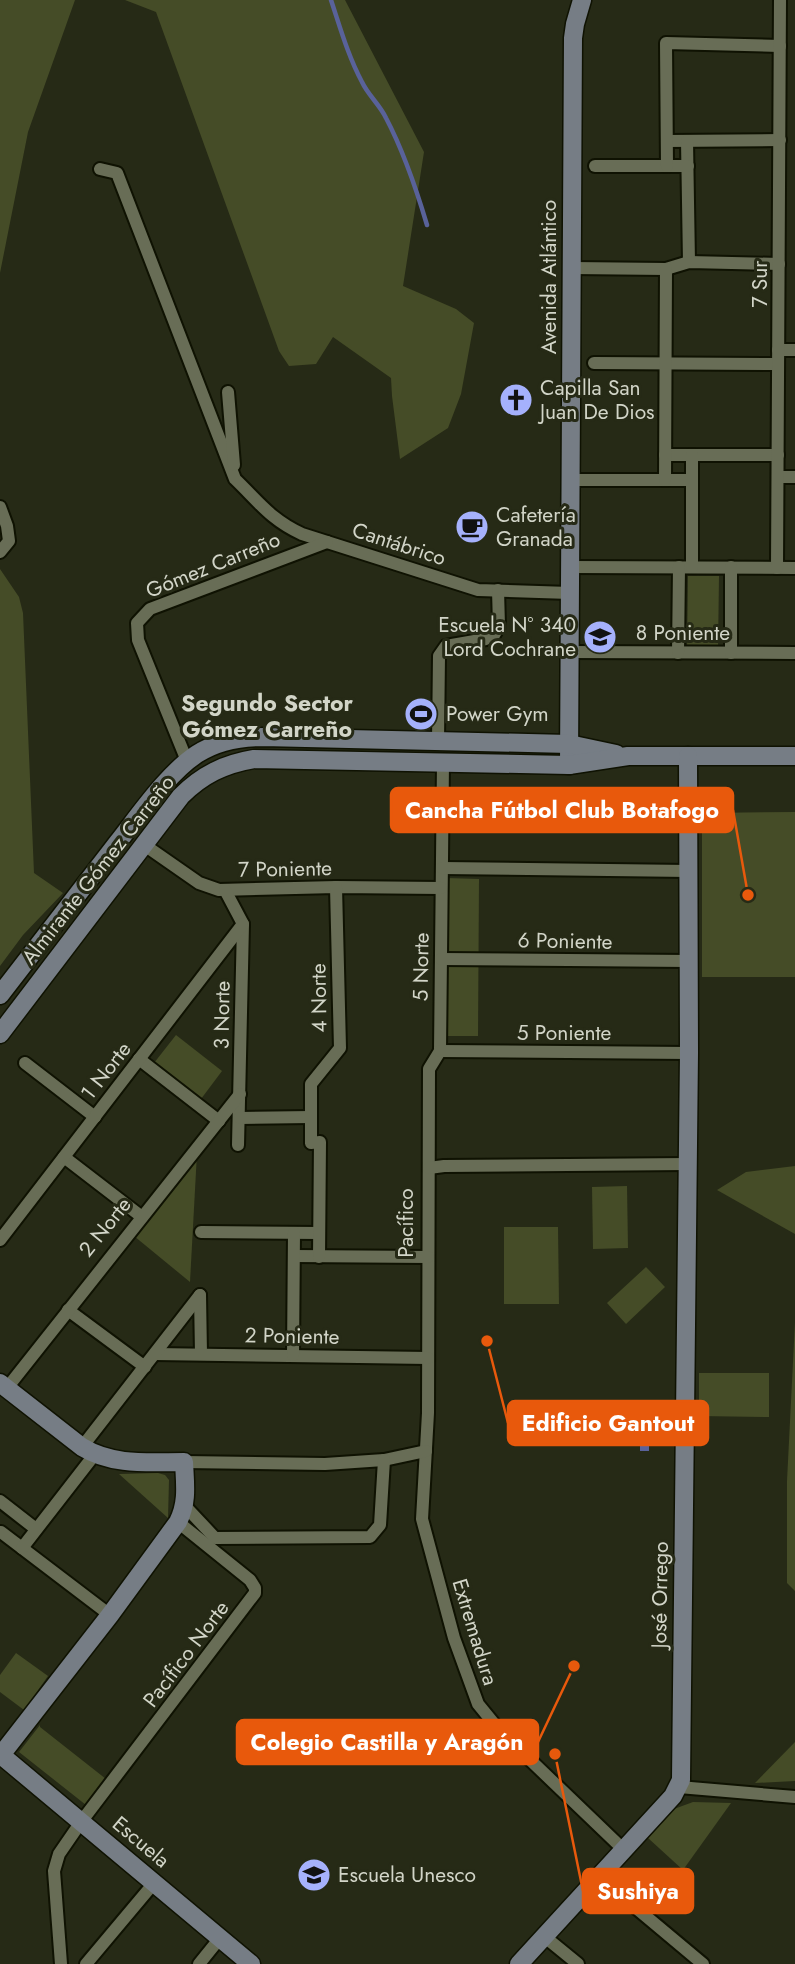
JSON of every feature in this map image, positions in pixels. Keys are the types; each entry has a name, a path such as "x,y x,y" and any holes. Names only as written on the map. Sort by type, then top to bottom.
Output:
{"street":[{"name":"Avenida Atlántico","path":"569,765 573,38 582,0"},
{"name":"7 Sur","path":"777,568 780,0"},
{"path":"667,166 666,43 780,46"},
{"path":"667,141 780,140"},
{"path":"687,141 689,262"},
{"path":"595,166 688,166"},
{"name":"Cantábrico","path":"100,169 117,173 235,479 257,503 278,521 302,534 478,590 570,593"},
{"path":"780,169 795,169"},
{"path":"572,268 666,269 689,262 779,264"},
{"path":"665,480 666,269"},
{"path":"778,350 795,351"},
{"path":"594,363 778,364"},
{"path":"228,392 235,479"},
{"path":"665,455 778,456"},
{"path":"678,653 692,455"},
{"path":"778,477 795,477"},
{"path":"571,480 692,480"},
{"path":"0,507 9,541 0,552"},
{"name":"Gómez Carreño","path":"187,761 138,640 137,623 150,609 328,541"},
{"path":"570,567 795,568"},
{"path":"731,653 732,568"},
{"path":"438,741 439,656 446,646 486,639 494,635 499,626 498,590"},
{"name":"8 Poniente","path":"570,652 795,653"},
{"name":"Almirante Gómez Carreño","path":"0,995 175,772 197,754 219,743 248,737 569,744 628,756"},
{"name":"Almirante Gómez Carreño","path":"0,1034 190,787 211,772 239,762 269,760 569,765 628,756 795,756"},
{"path":"688,756 688,1164"},
{"name":"5 Norte","path":"429,1168 429,1069 440,1051 443,763"},
{"name":"7 Poniente","path":"144,844 198,883 212,889 441,888"},
{"path":"442,868 689,871"},
{"name":"4 Norte","path":"319,1257 320,1142 311,1143 311,1084 340,1048 336,887"},
{"name":"3 Norte","path":"225,890 243,925 238,1144"},
{"name":"1 Norte","path":"0,1240 243,925"},
{"name":"6 Poniente","path":"441,959 689,961"},
{"name":"5 Poniente","path":"440,1051 689,1053"},
{"path":"139,1059 219,1121"},
{"path":"25,1063 95,1117"},
{"name":"2 Norte","path":"3,1385 68,1310 240,1094"},
{"path":"240,1118 311,1117"},
{"path":"64,1157 142,1217"},
{"name":"Pacífico","path":"426,1451 429,1168 688,1164"},
{"name":"José Orrego","path":"679,1787 688,1164"},
{"path":"201,1232 319,1233"},
{"path":"293,1355 294,1233"},
{"path":"294,1256 428,1257"},
{"path":"22,1548 145,1367 200,1295 201,1354"},
{"path":"68,1310 145,1367"},
{"name":"2 Poniente","path":"155,1354 428,1358"},
{"path":"3,1385 89,1450 122,1461 325,1464 384,1461 426,1451"},
{"name":"Extremadura","path":"426,1451 422,1519 454,1638 474,1696 500,1731 624,1850"},
{"path":"181,1514 215,1538 369,1537 380,1525 384,1461"},
{"path":"1,1756 110,1615 181,1514 186,1488 184,1462"},
{"path":"0,1501 36,1529"},
{"path":"16,1513 1,1532 110,1615"},
{"name":"Pacífico Norte","path":"81,1822 255,1593 250,1580 181,1514"},
{"name":"Escuela","path":"1,1756 251,1964"},
{"path":"519,1964 679,1787 795,1797"},
{"path":"61,1964 54,1871 59,1854 81,1822"},
{"path":"599,1877 703,1964"},
{"path":"86,1964 154,1883"},
{"path":"545,1937 578,1964"},
{"path":"199,1964 220,1938"}],"green space":[{"path":"0,0 75,0 28,132 0,273"},
{"path":"125,0 345,0 424,152 403,286 456,309 474,323 461,394 448,428 400,459 391,378 333,337 316,364 289,366 279,351 156,12"},
{"path":"0,569 19,597 23,613 34,873 63,893 23,935 0,966"},
{"path":"688,576 719,576 718,649 687,650"},
{"path":"795,812 795,977 702,977 702,813"},
{"path":"446,878 479,879 478,1036 445,1036"},
{"path":"176,1035 222,1071 201,1099 154,1063"},
{"path":"197,1153 190,1282 134,1236"},
{"path":"795,1166 795,1234 717,1190 746,1172"},
{"path":"627,1186 628,1248 593,1249 592,1187"},
{"path":"504,1227 558,1227 559,1304 504,1304"},
{"path":"646,1267 665,1287 626,1324 607,1303"},
{"path":"795,1322 795,1591 787,1583 787,1481"},
{"path":"699,1373 769,1373 769,1417 699,1416"},
{"path":"158,1473 169,1480 168,1518 119,1474"},
{"path":"16,1653 48,1676 24,1710 0,1692 0,1675"},
{"path":"40,1725 106,1779 86,1805 19,1752"},
{"path":"795,1742 795,1781 755,1783"},
{"path":"693,1802 731,1803 683,1870 648,1838 674,1809"}],"water":[{"path":"637,1434 662,1434 662,1443 649,1443 649,1451 640,1451"}],"waterway":[{"path":"331,0 357,72 383,113 398,144 427,225"}],"place":[{"name":"Capilla San Juan De Dios","path":"516,400"},
{"name":"Cafetería Granada","path":"472,527"},
{"name":"Escuela N° 340 Lord Cochrane","path":"600,637"},
{"name":"Power Gym","path":"421,714"},
{"name":"Cancha Fútbol Club Botafogo","path":"748,895"},
{"name":"Edificio Gantout","path":"487,1341"},
{"name":"Colegio Castilla y Aragón","path":"574,1666"},
{"name":"Sushiya","path":"555,1754"},
{"name":"Escuela Unesco","path":"314,1875"}],"district":[{"name":"Segundo Sector Gómez Carreño","path":"267,716"}]}
